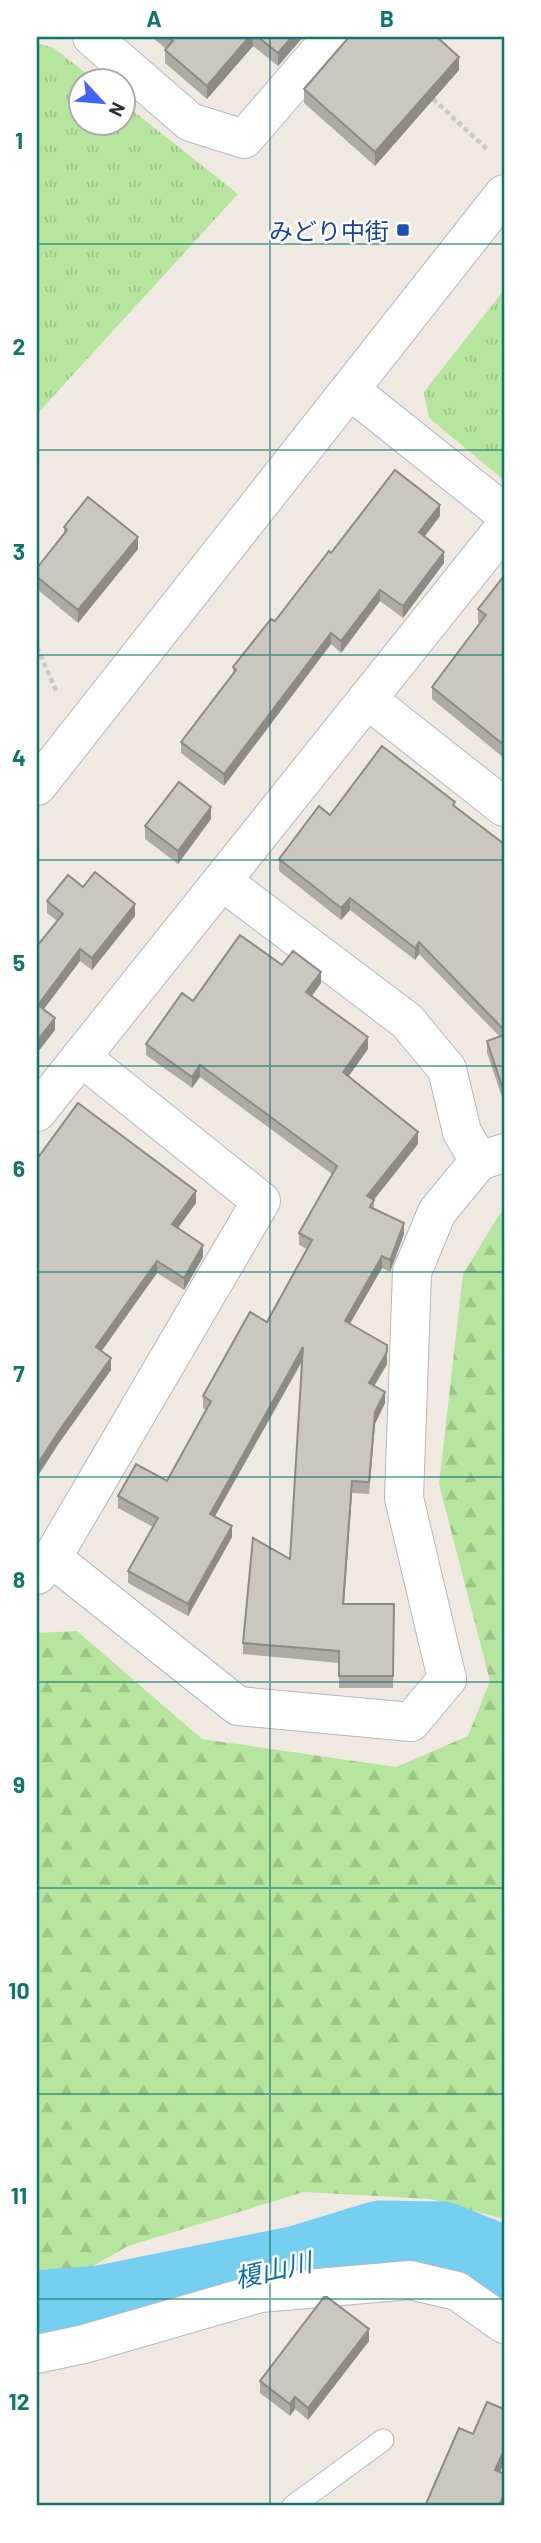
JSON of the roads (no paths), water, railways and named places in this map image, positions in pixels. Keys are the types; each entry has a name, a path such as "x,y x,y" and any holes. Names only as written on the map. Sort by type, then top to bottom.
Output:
{"street":[{"path":"92,37 190,122 244,139 332,37"},
{"path":"37,786 504,194"},
{"path":"350,390 504,513"},
{"path":"37,1112 504,528"},
{"path":"367,699 504,807"},
{"path":"81,1057 261,1201 44,1567 238,1706 411,1721 447,1679 404,1497 412,1272 437,1212 492,1157 462,1132 447,1069 407,1021 222,881"},
{"path":"37,2354 84,2344 260,2293 411,2280 457,2291 504,2324"}],"lane":[{"path":"293,2506 383,2440"}],"waterway":[{"name":"榎山川","path":"37,2310 101,2305 298,2265 380,2240 442,2241 504,2266"}],"place":[{"name":"みどり中街","path":"403,230"}]}
